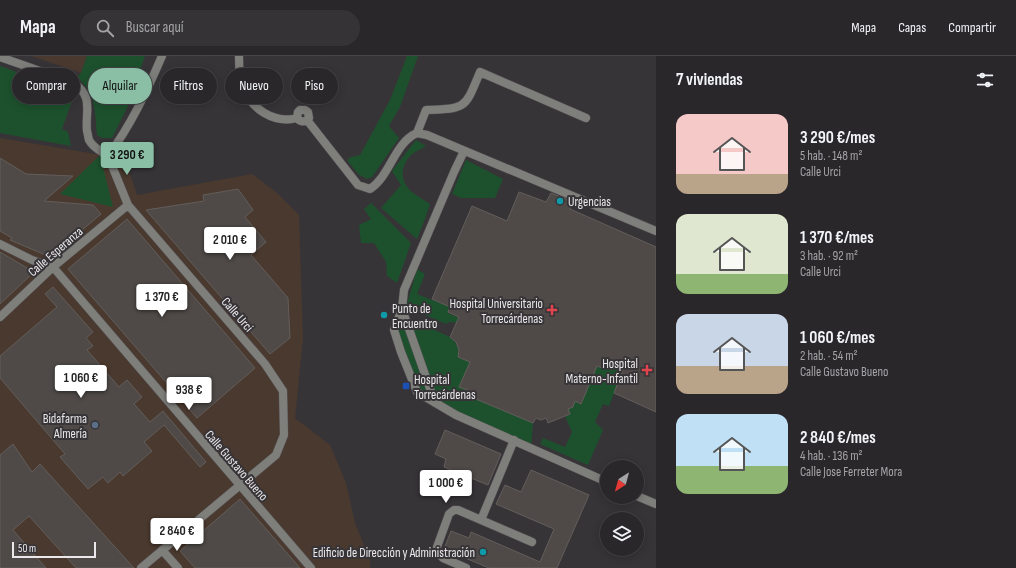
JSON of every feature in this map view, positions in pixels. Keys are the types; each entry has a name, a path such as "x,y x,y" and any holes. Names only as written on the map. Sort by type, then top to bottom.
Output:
{"street":[{"path":"0,57 74,83 81,88 86,95 86,124 89,139 94,147 108,156 118,142 147,90 162,56"},
{"path":"240,56 239,69 242,87 260,111 271,117 284,119 297,118 301,121 307,120 358,185 363,188 370,189 383,177 403,144 410,136 417,133 427,135 656,231"},
{"path":"417,133 426,110 457,108 465,103 469,98 480,72 586,118"},
{"path":"464,151 404,290 402,309 394,330 417,392 456,415 600,479"},
{"name":"Calle Urci","path":"108,156 128,205 265,364 283,391 284,435 276,455 239,486"},
{"name":"Calle Esperanza","path":"0,317 53,267 128,205"},
{"path":"0,244 32,260 53,267"},
{"name":"Calle Gustavo Bueno","path":"53,267 239,486 311,568"},
{"path":"402,309 435,403"},
{"path":"481,520 514,440"},
{"path":"141,568 239,486"},
{"path":"644,499 656,504"},
{"path":"466,568 443,558 438,553 438,547 449,514 454,510 458,510 532,542"},
{"path":"162,550 178,568"}],"shaded area":[{"path":"31,56 87,56 81,73 80,68 66,68"},
{"path":"0,138 125,159 137,195 252,174 277,193 299,215 303,339 295,418 330,445 346,483 355,523 370,560 370,568 0,568"}],"green space":[{"path":"87,56 145,56 141,68 88,68 88,90 80,80"},
{"path":"407,56 418,56 400,107 389,126 399,138 372,177 367,179 358,174 347,160 351,157 360,155 390,100"},
{"path":"0,66 12,70 12,104 71,104 62,129 68,132 71,146 0,133"},
{"path":"93,104 129,104 112,138 102,138 97,135"},
{"path":"416,140 426,146 410,156 407,160 404,165 403,179 405,184 414,194 430,204 417,239 381,208 401,185 392,171"},
{"path":"100,155 113,207 60,194"},
{"path":"466,160 503,179 495,198 461,198 452,194"},
{"path":"371,203 411,243 397,283 387,276 386,262 374,243 361,243 359,225 371,219 364,209"},
{"path":"417,269 425,274 417,294 450,307 448,313 462,319 460,323 449,322 446,324 423,314 407,304"},
{"path":"409,318 450,337 457,346 458,357 470,362 459,387 473,393 472,397 533,423 531,448 417,392 394,330"},
{"path":"606,360 624,367 609,406 603,404 595,422 603,430 588,465 540,444 543,438 565,447 572,432 565,416 570,414 568,409 573,407 575,401 581,404 597,366 602,368"}],"building":[{"path":"0,158 26,174 73,176 44,201 93,205 101,214 50,257 10,240 12,238 0,231"},
{"path":"238,189 253,210 245,217 266,242 251,255 288,298 290,338 270,354 146,210 204,201 203,195"},
{"name":"Hospital Universitario Torrecárdenas","path":"519,192 546,202 551,193 573,202 570,209 656,247 656,412 614,393 624,367 606,360 602,368 597,366 581,404 575,401 573,407 568,409 570,414 548,423 546,418 541,420 536,418 533,423 471,397 473,392 459,387 470,362 458,357 459,350 456,342 450,337 459,317 448,312 450,307 432,299 472,206 507,221"},
{"path":"127,219 255,368 197,418 68,269"},
{"path":"0,252 34,272 0,304"},
{"path":"53,287 93,332 86,338 93,346 87,350 119,387 127,380 142,397 134,404 150,422 163,411 206,462 200,467 164,425 144,442 152,451 123,476 120,472 108,483 103,477 88,489 60,457 65,454 0,378 0,356 57,307 45,294"},
{"path":"445,430 501,454 488,485 444,467 446,459 435,454"},
{"path":"13,444 32,472 40,464 134,568 76,568 29,516 13,530 46,568 0,568 0,455"},
{"path":"531,470 589,495 557,568 489,568 444,549 451,531 469,538 471,532 540,562 554,529 496,504 505,485 521,492"},
{"path":"240,499 300,568 195,568 180,551"}],"place":[{"name":"Urgencias","path":"560,201"},
{"name":"Hospital Universitario Torrecárdenas","path":"552,310"},
{"name":"Punto de Encuentro","path":"384,315"},
{"name":"Hospital Materno-Infantil","path":"647,370"},
{"name":"Hospital Torrecárdenas","path":"406,386"},
{"name":"Bidafarma Almería","path":"95,425"},
{"name":"Edificio de Dirección y Administración","path":"483,552"}]}
